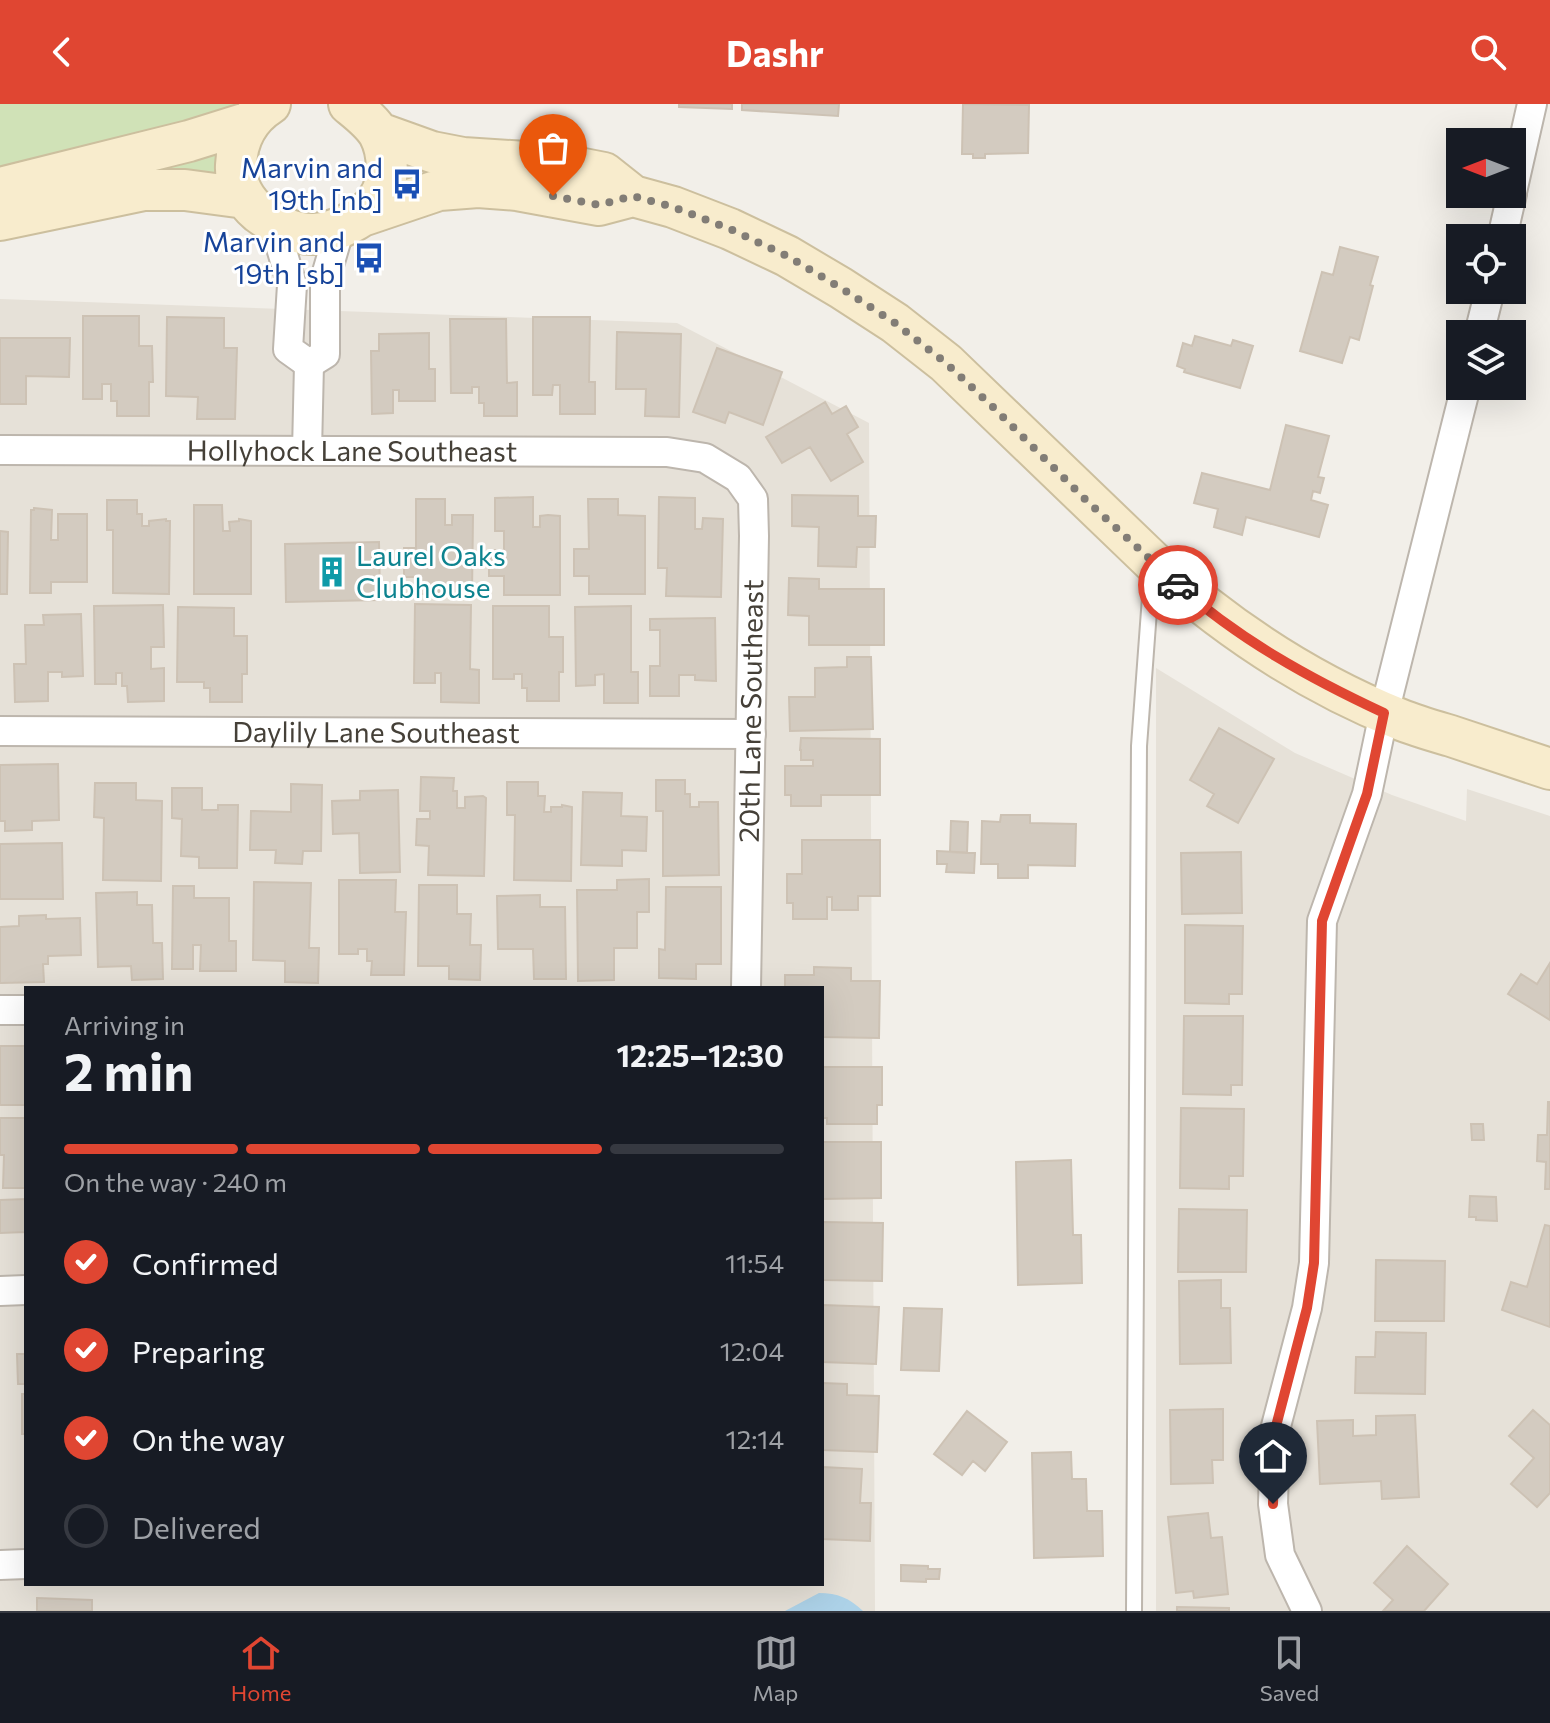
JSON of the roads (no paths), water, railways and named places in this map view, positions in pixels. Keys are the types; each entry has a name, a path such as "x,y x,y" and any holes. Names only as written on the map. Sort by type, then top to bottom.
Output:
{"street":[{"path":"0,220 144,190 185,190 260,211 292,231 312,234 332,232 377,201 383,189 386,162 379,133 349,104"},
{"path":"1526,131 1532,104"},
{"path":"0,188 189,141 260,113"},
{"path":"260,113 241,137 237,152 238,185 260,211 292,285 288,349 309,364"},
{"path":"379,133 432,152 463,158 558,164 604,173 633,196 673,207 730,229 787,256 895,323 946,363 1182,589 1231,627 1283,661 1384,713 1550,769"},
{"path":"309,364 325,354 325,279 350,222 439,190 478,187 517,190 599,205 633,196"},
{"path":"307,451 309,364"},
{"path":"1307,1611 1280,1555 1273,1504 1275,1430 1307,1308 1314,1263 1322,921 1367,794 1384,713 1462,400"},
{"name":"Hollyhock Lane Southeast","path":"0,450 667,452 705,458"},
{"name":"20th Lane Southeast","path":"705,458 738,478 753,499 746,986"},
{"name":"Daylily Lane Southeast","path":"0,731 751,734"},
{"path":"0,1010 24,1010"},
{"path":"0,1291 24,1290"},
{"path":"0,1565 24,1564"}],"lane":[{"path":"1134,1611 1139,746 1153,562"}],"water":[{"path":"819,1593 843,1597 863,1611 785,1611"}],"place":[{"name":"Marvin and 19th [nb]","path":"407,184"},
{"name":"Marvin and 19th [sb]","path":"369,258"},
{"name":"Laurel Oaks Clubhouse","path":"332,572"}]}
